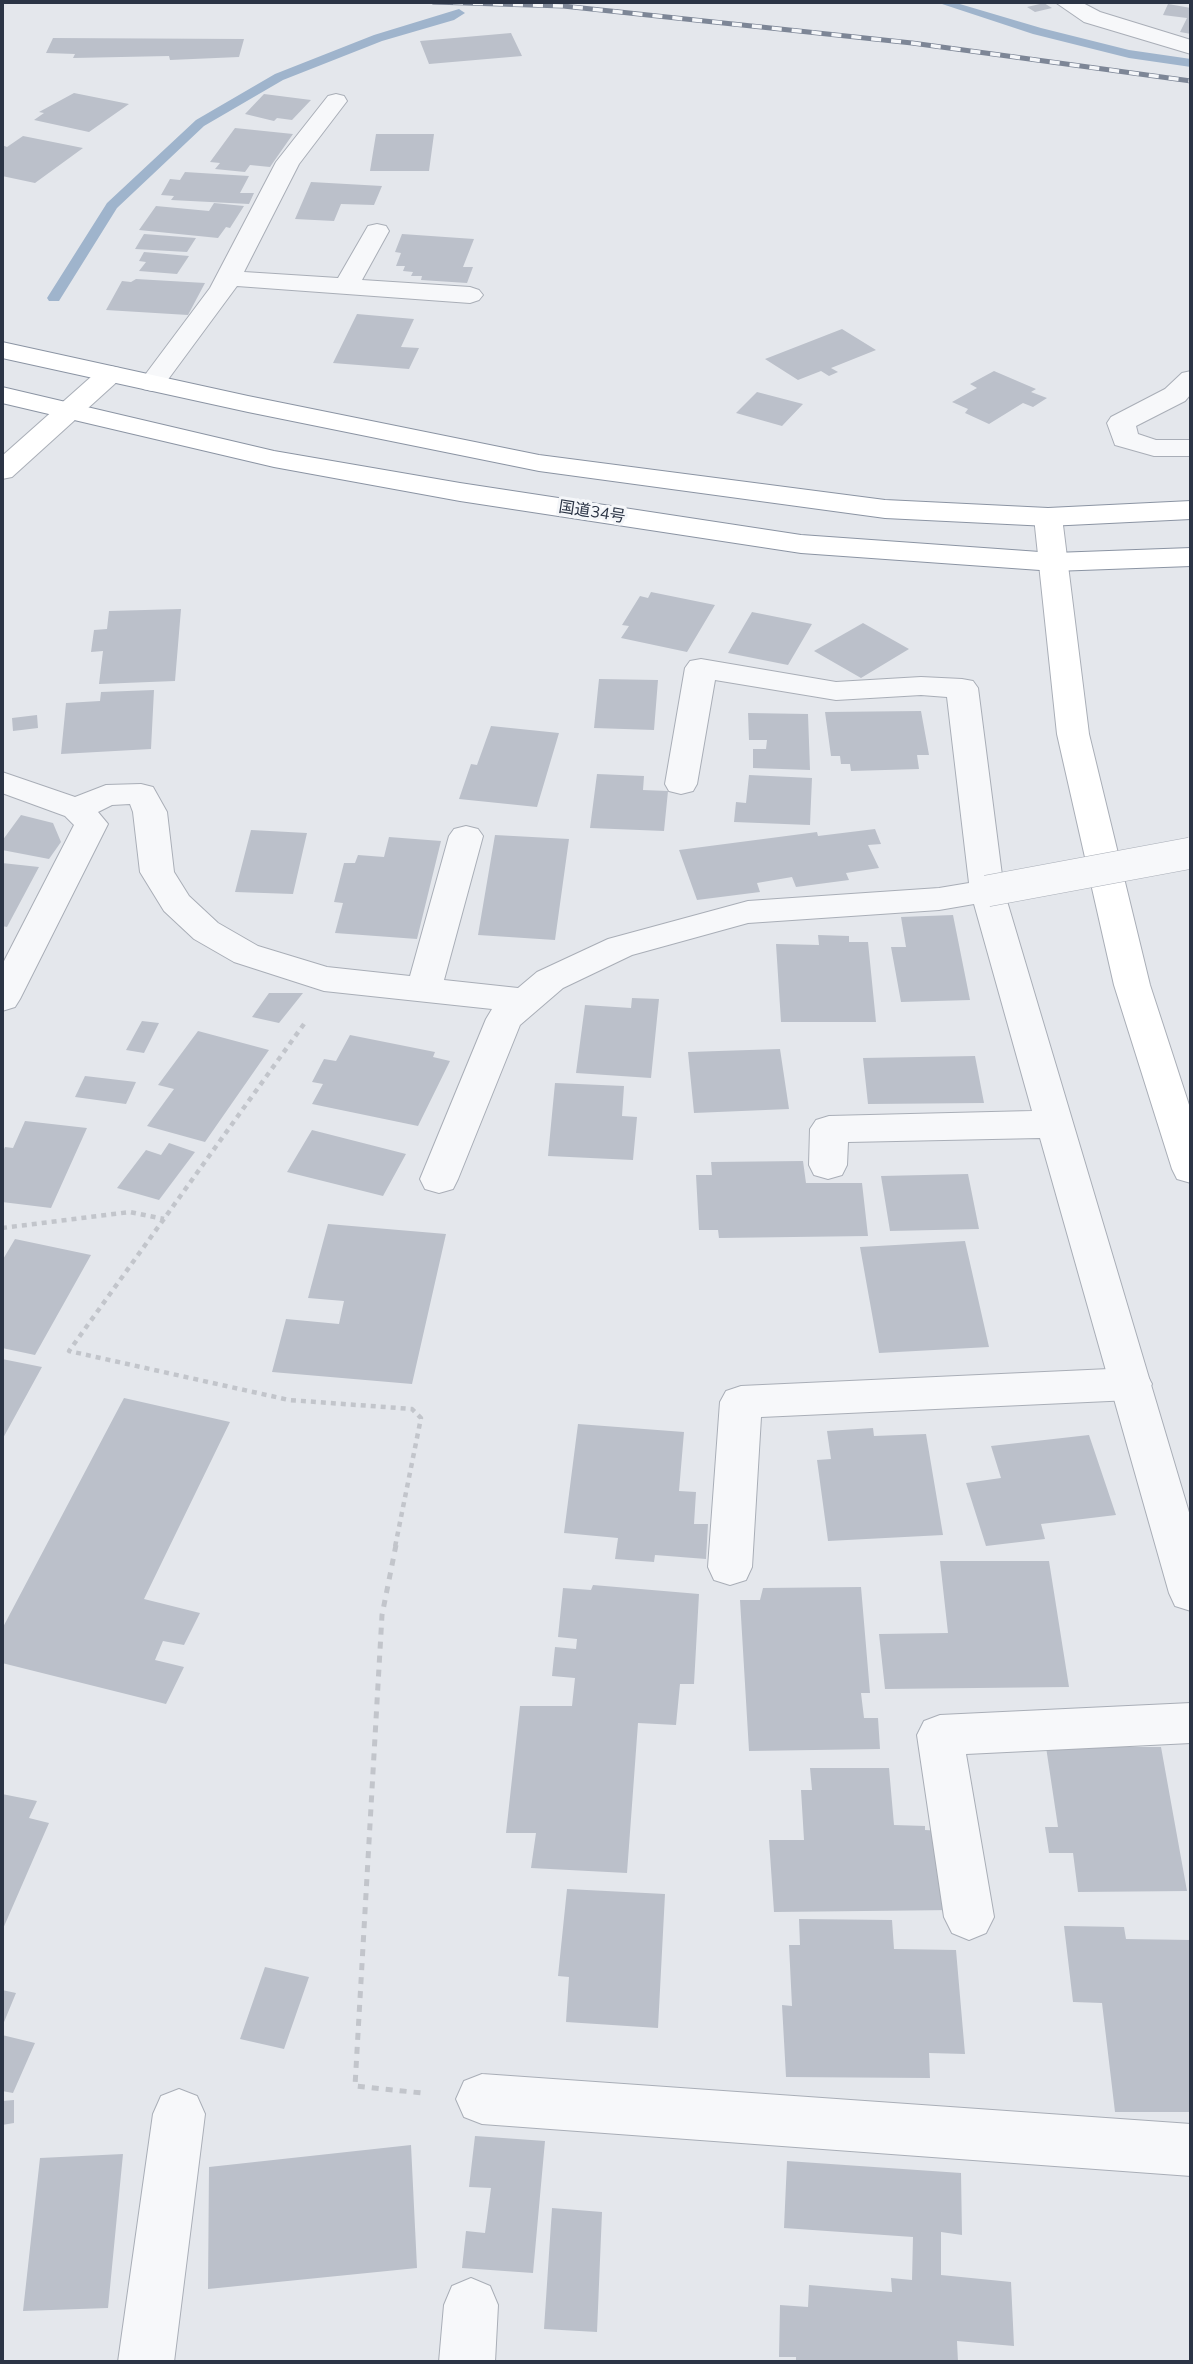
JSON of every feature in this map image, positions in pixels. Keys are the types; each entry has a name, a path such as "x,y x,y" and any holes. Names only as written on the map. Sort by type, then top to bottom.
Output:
{"main road":[{"path":"2,350 539,463 616,474 885,509 1048,517 1191,510"},
{"path":"2,471 110,374"},
{"name":"国道34号","path":"2,395 274,459 569,509 800,544 1054,562 1191,557"},
{"path":"1048,517 1073,734 1132,985 1188,1151"}],"street":[{"path":"1066,2 1092,17 1191,47"},
{"path":"152,383 228,278 288,162 336,101"},
{"path":"346,286 377,231"},
{"path":"228,278 470,295"},
{"path":"1191,379 1174,395 1121,423 1125,439 1154,448 1191,448"},
{"path":"681,784 701,668 836,691 921,686 962,688 987,891 1191,1593"},
{"path":"2,782 77,808 90,824 2,999"},
{"path":"77,808 106,795 141,794 150,812 157,872 176,903 206,932 246,954 335,980 526,1001"},
{"path":"425,990 466,836"},
{"path":"439,1179 504,1019 550,980 620,947 748,912 939,899 1191,853"},
{"path":"828,1165 829,1129 1054,1124"},
{"path":"730,1567 741,1402 1131,1384"},
{"path":"969,1917 940,1735 1191,1723"},
{"path":"482,2099 1191,2150"},
{"path":"146,2362 179,2114"},
{"path":"467,2362 471,2305"}],"path":[{"path":"335,980 69,1351 289,1400 412,1409 421,1418 382,1615 355,2085"},
{"path":"2,1228 130,1212 164,1219"}],"building":[{"path":"1044,3 1052,8 1035,12 1027,7"},
{"path":"1168,4 1191,8 1191,34 1180,32 1187,18 1163,15"},
{"path":"511,33 522,56 429,64 420,41"},
{"path":"53,38 244,39 239,57 170,60 169,56 73,58 75,54 46,53"},
{"path":"74,93 129,104 89,132 34,120 44,113 39,112"},
{"path":"264,94 311,100 292,120 277,118 274,121 245,114"},
{"path":"235,128 293,134 270,167 250,165 245,172 215,169 220,163 210,162"},
{"path":"376,134 434,134 429,171 370,171"},
{"path":"23,136 83,148 35,183 2,176 2,145 7,147"},
{"path":"185,172 249,176 240,193 254,193 249,204 171,200 174,196 161,195 170,179 180,180"},
{"path":"311,182 382,186 374,205 341,204 334,221 295,219"},
{"path":"214,203 244,206 230,228 226,227 218,238 139,230 156,206 209,211"},
{"path":"144,234 196,238 187,252 135,249"},
{"path":"402,234 474,239 463,267 473,267 467,283 421,280 422,276 411,276 413,272 403,271 405,266 396,266 401,253 395,252"},
{"path":"144,252 189,256 177,274 139,271 146,262 139,261"},
{"path":"136,279 205,283 188,315 106,310 122,281 131,282"},
{"path":"357,314 414,319 401,347 419,348 409,369 333,363"},
{"path":"842,329 876,350 831,368 838,372 829,376 821,371 798,380 765,359"},
{"path":"994,371 1036,389 1031,392 1047,398 1033,407 1023,403 989,424 965,413 968,409 952,402 977,388 970,384"},
{"path":"757,392 803,404 782,426 736,413"},
{"path":"651,592 715,605 687,652 621,638 629,626 622,625 640,596 648,598"},
{"path":"181,609 175,681 99,684 103,651 91,652 94,630 107,629 109,611"},
{"path":"752,612 812,624 788,665 728,653"},
{"path":"863,623 909,649 861,678 814,651"},
{"path":"599,679 658,680 654,730 594,728"},
{"path":"154,690 151,749 61,754 66,703 100,701 101,692"},
{"path":"921,711 929,755 917,755 919,769 851,771 850,764 841,764 840,756 831,756 825,712"},
{"path":"748,713 808,714 810,770 753,768 753,749 766,749 767,740 749,740"},
{"path":"37,715 38,728 13,731 12,718"},
{"path":"491,726 559,733 537,807 459,799 471,764 477,765"},
{"path":"597,774 644,776 643,790 668,791 664,831 590,828"},
{"path":"749,775 812,778 810,825 734,822 736,802 746,803"},
{"path":"21,815 53,823 61,842 49,859 2,850 2,841"},
{"path":"875,829 881,844 868,845 879,868 846,873 849,880 796,887 792,877 757,883 760,892 697,900 679,850 817,832 818,836"},
{"path":"251,830 307,833 293,894 235,892"},
{"path":"495,835 569,839 555,940 478,935"},
{"path":"389,837 441,841 417,939 335,933 343,903 334,902 344,863 355,863 358,855 384,857"},
{"path":"2,863 39,867 7,927 2,926"},
{"path":"953,915 970,1000 901,1002 891,947 906,947 901,917"},
{"path":"818,935 849,936 849,942 868,942 876,1022 781,1022 776,944 819,945"},
{"path":"269,993 303,993 279,1023 252,1017"},
{"path":"632,998 659,999 651,1078 576,1073 585,1005 631,1008"},
{"path":"142,1021 159,1023 144,1053 126,1050"},
{"path":"198,1031 269,1050 205,1142 147,1126 174,1089 158,1085"},
{"path":"350,1035 435,1052 433,1057 450,1061 418,1126 312,1104 323,1084 312,1082 324,1059 336,1061"},
{"path":"780,1049 789,1109 694,1113 688,1052"},
{"path":"975,1056 984,1103 868,1104 863,1058"},
{"path":"85,1076 136,1082 126,1104 75,1097"},
{"path":"555,1083 624,1086 622,1116 637,1117 633,1160 548,1156"},
{"path":"25,1121 87,1128 51,1208 2,1202 2,1154 5,1147 13,1148"},
{"path":"312,1130 406,1154 383,1196 287,1172"},
{"path":"169,1143 195,1152 159,1200 117,1188 146,1150 161,1155"},
{"path":"803,1161 806,1183 862,1183 868,1236 719,1238 718,1230 699,1230 696,1175 712,1175 711,1162"},
{"path":"968,1174 979,1229 890,1231 881,1176"},
{"path":"328,1224 446,1234 412,1384 272,1372 286,1319 339,1324 344,1301 308,1298"},
{"path":"15,1239 91,1255 35,1355 2,1348 2,1261"},
{"path":"965,1241 989,1347 879,1353 860,1247"},
{"path":"2,1359 42,1367 2,1440"},
{"path":"124,1398 230,1422 144,1599 200,1613 184,1645 163,1641 155,1660 184,1667 166,1704 2,1663 2,1629"},
{"path":"578,1424 684,1432 679,1491 696,1492 694,1524 708,1524 706,1559 655,1555 654,1562 615,1559 618,1538 564,1533"},
{"path":"873,1428 874,1436 926,1434 943,1535 828,1541 817,1460 831,1459 827,1431"},
{"path":"1089,1435 1116,1515 1041,1524 1045,1539 986,1546 966,1483 1001,1478 991,1446"},
{"path":"940,1561 1049,1561 1069,1687 885,1689 879,1634 948,1633"},
{"path":"593,1585 699,1594 694,1684 680,1684 676,1725 638,1723 627,1873 531,1868 536,1833 506,1833 520,1706 572,1706 575,1678 552,1676 555,1647 576,1649 577,1639 558,1637 563,1588 591,1590"},
{"path":"861,1587 870,1693 861,1693 864,1718 878,1718 880,1749 749,1751 740,1600 760,1600 763,1588"},
{"path":"1046,1747 1161,1747 1187,1891 1078,1892 1073,1853 1049,1853 1045,1827 1058,1827"},
{"path":"810,1768 889,1768 894,1825 925,1826 925,1830 944,1831 954,1910 774,1912 769,1840 804,1840 801,1790 812,1790"},
{"path":"2,1794 37,1801 29,1818 49,1823 2,1931"},
{"path":"567,1889 665,1894 658,2028 566,2022 569,1977 558,1976"},
{"path":"799,1919 892,1920 894,1949 956,1950 965,2054 929,2053 930,2078 786,2077 782,2005 792,2006 789,1945 800,1945"},
{"path":"1064,1926 1124,1927 1126,1939 1191,1940 1191,2112 1115,2112 1102,2003 1073,2002"},
{"path":"265,1967 309,1977 284,2049 240,2039"},
{"path":"2,1990 16,1993 2,2027"},
{"path":"2,2035 35,2043 13,2093 2,2091"},
{"path":"14,2100 14,2123 2,2125 2,2101"},
{"path":"475,2136 545,2141 533,2273 462,2268 466,2231 485,2233 491,2188 469,2187"},
{"path":"411,2145 417,2268 208,2289 209,2167"},
{"path":"123,2154 108,2308 23,2311 40,2158"},
{"path":"787,2161 961,2173 962,2235 941,2232 941,2275 1011,2282 1014,2346 957,2341 958,2362 796,2362 796,2357 779,2357 780,2305 808,2307 809,2285 892,2292 891,2278 912,2280 913,2237 784,2228"},
{"path":"552,2208 602,2212 597,2332 544,2329"}],"waterway":[{"path":"942,2 1037,31 1129,54 1191,63"},
{"path":"54,298 112,206 200,123 279,77 378,38 450,18 459,13"}],"railway":[{"path":"433,2 563,6 912,43 1191,81"}]}
